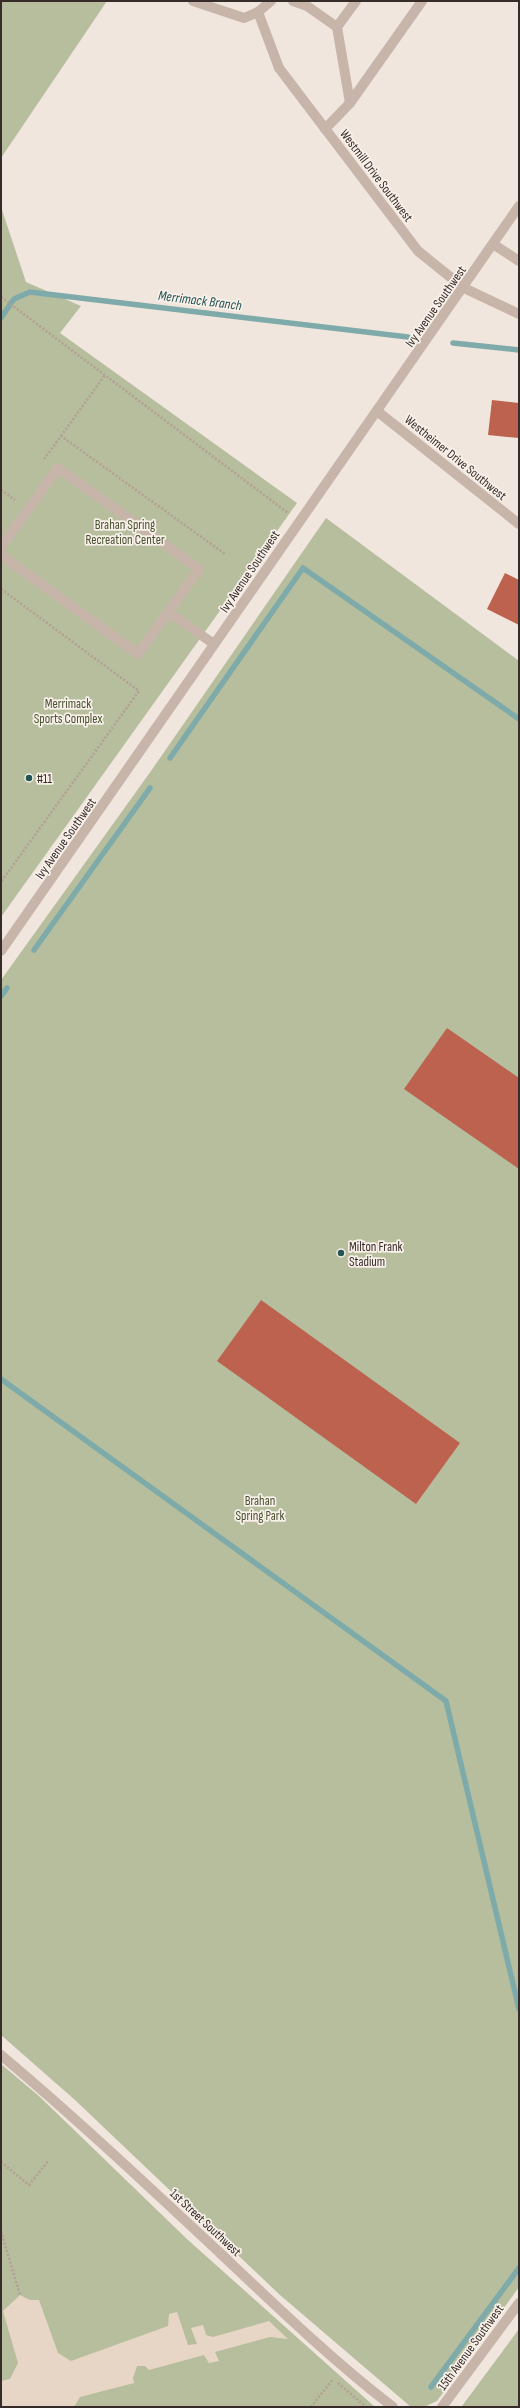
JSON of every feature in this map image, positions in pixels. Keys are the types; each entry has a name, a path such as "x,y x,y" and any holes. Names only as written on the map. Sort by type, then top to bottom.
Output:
{"street":[{"path":"193,1 244,18 258,12 271,1"},
{"path":"292,1 307,6 337,27 350,103"},
{"path":"337,27 356,1"},
{"path":"326,129 350,103 422,1"},
{"name":"Westmill Drive Southwest","path":"258,12 279,68 418,251 464,288 519,314"},
{"name":"Ivy Avenue Southwest","path":"1,952 214,644 464,288 519,206"},
{"path":"493,244 519,261"},
{"name":"Westheimer Drive Southwest","path":"377,411 519,524"},
{"path":"1,546 58,468 199,569 138,654 1,555"},
{"path":"168,612 214,644"},
{"name":"1st Street Southwest","path":"1,2055 85,2126 264,2294 364,2385 393,2407"},
{"name":"15th Avenue Southwest","path":"442,2407 519,2303"}],"path":[{"path":"1,297 288,513"},
{"path":"62,436 105,375"},
{"path":"1,490 15,500"},
{"path":"1,589 139,691 1,882"},
{"path":"1,2162 29,2185 48,2161"},
{"path":"1,2231 20,2295"},
{"path":"311,2407 333,2379 366,2407"}],"green space":[{"path":"1,1 107,1 1,158"},
{"name":"Brahan Spring Recreation Center","path":"1,207 26,282 81,306 60,333 297,503 1,917"},
{"name":"Brahan Spring Park","path":"326,518 519,661 519,2287 437,2401 424,2407 411,2407 280,2295 75,2100 1,2035 1,980 151,771"},
{"path":"1,2064 40,2097 188,2240 375,2407 1,2407"},
{"path":"519,2329 519,2407 461,2407 462,2406"}],"shaded area":[{"path":"20,2295 30,2300 39,2300 58,2353 71,2361 168,2326 169,2314 177,2312 188,2345 197,2344 191,2328 203,2325 206,2335 213,2337 269,2321 288,2339 270,2337 215,2352 219,2361 209,2363 204,2355 149,2370 145,2366 137,2366 133,2378 134,2383 80,2397 74,2407 1,2407 1,2381 10,2379 18,2363 3,2311"}],"building":[{"path":"492,400 519,403 519,438 488,435"},
{"path":"505,573 519,580 519,625 487,609"},
{"path":"447,1028 519,1078 519,1169 404,1089"},
{"path":"261,1300 460,1443 416,1504 217,1361"}],"waterway":[{"name":"Merrimack Branch","path":"1,318 14,299 30,292 408,337"},
{"name":"Merrimack Branch","path":"453,343 519,350"},
{"path":"170,758 303,568 519,719"},
{"path":"34,950 150,788"},
{"path":"1,996 7,988"},
{"path":"1,1379 446,1701 519,2009"},
{"path":"431,2387 519,2268"}],"place":[{"name":"#11","path":"29,778"},
{"name":"Milton Frank Stadium","path":"341,1253"}],"park label":[{"name":"Merrimack Sports Complex","path":"68,710"}]}
